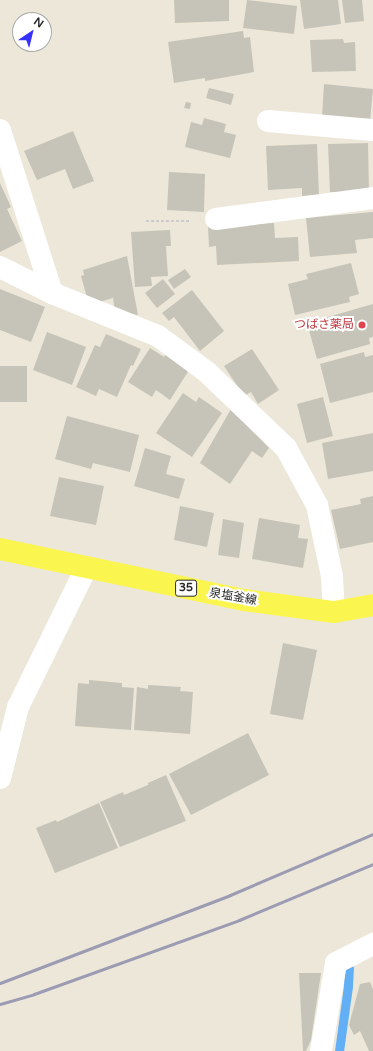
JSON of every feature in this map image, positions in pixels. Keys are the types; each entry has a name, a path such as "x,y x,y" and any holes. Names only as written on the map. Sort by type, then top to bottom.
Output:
{"main road":[{"name":"泉塩釜線","path":"0,549 244,600 334,612 373,605"}],"street":[{"path":"268,121 373,130"},
{"path":"0,130 52,293"},
{"path":"216,219 373,198"},
{"path":"0,267 52,293 158,336 207,372 286,448 317,505 332,576 334,612"},
{"path":"0,778 18,707 86,568"},
{"path":"321,1051 336,963 373,944"}],"path":[{"path":"146,221 179,222"}],"building":[{"path":"174,0 229,0 229,21 175,23"},
{"path":"247,0 297,6 294,34 243,28"},
{"path":"300,0 338,0 341,24 304,29"},
{"path":"342,0 362,0 364,21 345,23"},
{"path":"243,31 244,38 250,37 254,72 205,81 205,78 174,83 168,42"},
{"path":"343,39 344,43 355,42 356,71 312,72 310,40"},
{"path":"324,84 373,89 370,122 322,117"},
{"path":"209,88 234,94 231,105 206,98"},
{"path":"186,102 191,103 190,109 184,108"},
{"path":"204,118 226,124 224,132 236,135 230,158 185,147 191,122 202,125"},
{"path":"73,131 94,181 73,189 65,169 37,180 24,151"},
{"path":"368,143 369,192 330,192 328,144"},
{"path":"317,144 319,195 302,196 302,188 268,190 266,146"},
{"path":"169,172 205,174 204,212 167,210"},
{"path":"0,183 11,207 7,209 22,241 0,252"},
{"path":"373,212 373,238 355,240 357,253 310,257 306,218"},
{"path":"274,223 275,238 298,237 299,261 217,265 216,246 209,247 208,226"},
{"path":"170,230 171,246 166,246 168,276 151,277 152,286 135,287 131,232"},
{"path":"127,256 138,315 115,312 113,298 89,305 81,276 84,275 83,270"},
{"path":"351,263 359,294 349,297 350,302 295,315 288,284 308,279 306,274"},
{"path":"185,269 191,277 174,289 168,280"},
{"path":"163,279 175,294 157,308 145,293"},
{"path":"0,289 45,307 31,342 0,330"},
{"path":"192,290 224,331 200,351 174,317 169,321 162,313"},
{"path":"373,304 373,337 369,338 370,344 317,359 307,323"},
{"path":"47,332 86,347 72,385 33,370"},
{"path":"106,334 141,349 133,366 131,365 117,397 99,389 96,396 76,387 95,345 100,347"},
{"path":"150,348 164,357 167,352 191,367 170,400 156,390 152,397 128,382"},
{"path":"252,349 279,390 258,404 251,392 244,396 224,366"},
{"path":"364,352 365,357 373,355 373,392 330,403 320,364"},
{"path":"0,366 27,366 27,402 0,402"},
{"path":"183,393 196,402 199,397 222,413 192,457 156,433"},
{"path":"323,397 333,436 307,443 297,404"},
{"path":"231,409 269,448 262,458 252,451 230,484 200,463"},
{"path":"67,416 139,435 130,472 93,463 91,469 55,459"},
{"path":"373,433 373,471 328,479 322,443"},
{"path":"145,448 171,456 166,474 185,479 179,499 134,486"},
{"path":"59,477 104,486 96,525 50,516"},
{"path":"373,496 373,542 340,549 331,510 361,504 360,499"},
{"path":"180,506 214,513 207,547 174,540"},
{"path":"259,518 300,525 298,538 308,539 303,568 252,559"},
{"path":"223,519 244,523 239,558 218,555"},
{"path":"283,643 317,650 303,720 270,714"},
{"path":"89,680 122,683 122,687 134,688 131,730 75,726 78,683 89,684"},
{"path":"148,685 181,687 180,691 193,692 190,734 134,730 137,687 148,689"},
{"path":"248,733 269,775 191,815 169,774"},
{"path":"166,775 186,821 120,847 100,802 123,792 124,795 148,785 148,783"},
{"path":"99,803 118,848 55,873 36,828 56,820 57,822"},
{"path":"299,973 321,973 311,1040 306,1051 303,1051"},
{"path":"370,982 373,989 373,1051 369,1051 360,1031 354,1035 349,1025 360,984"}],"waterway":[{"path":"339,1051 349,968"}],"railway":[{"path":"0,983 230,895 373,834"},
{"path":"0,1004 34,994 239,920 373,864"}],"place":[{"name":"つばさ薬局","path":"362,325"}]}
